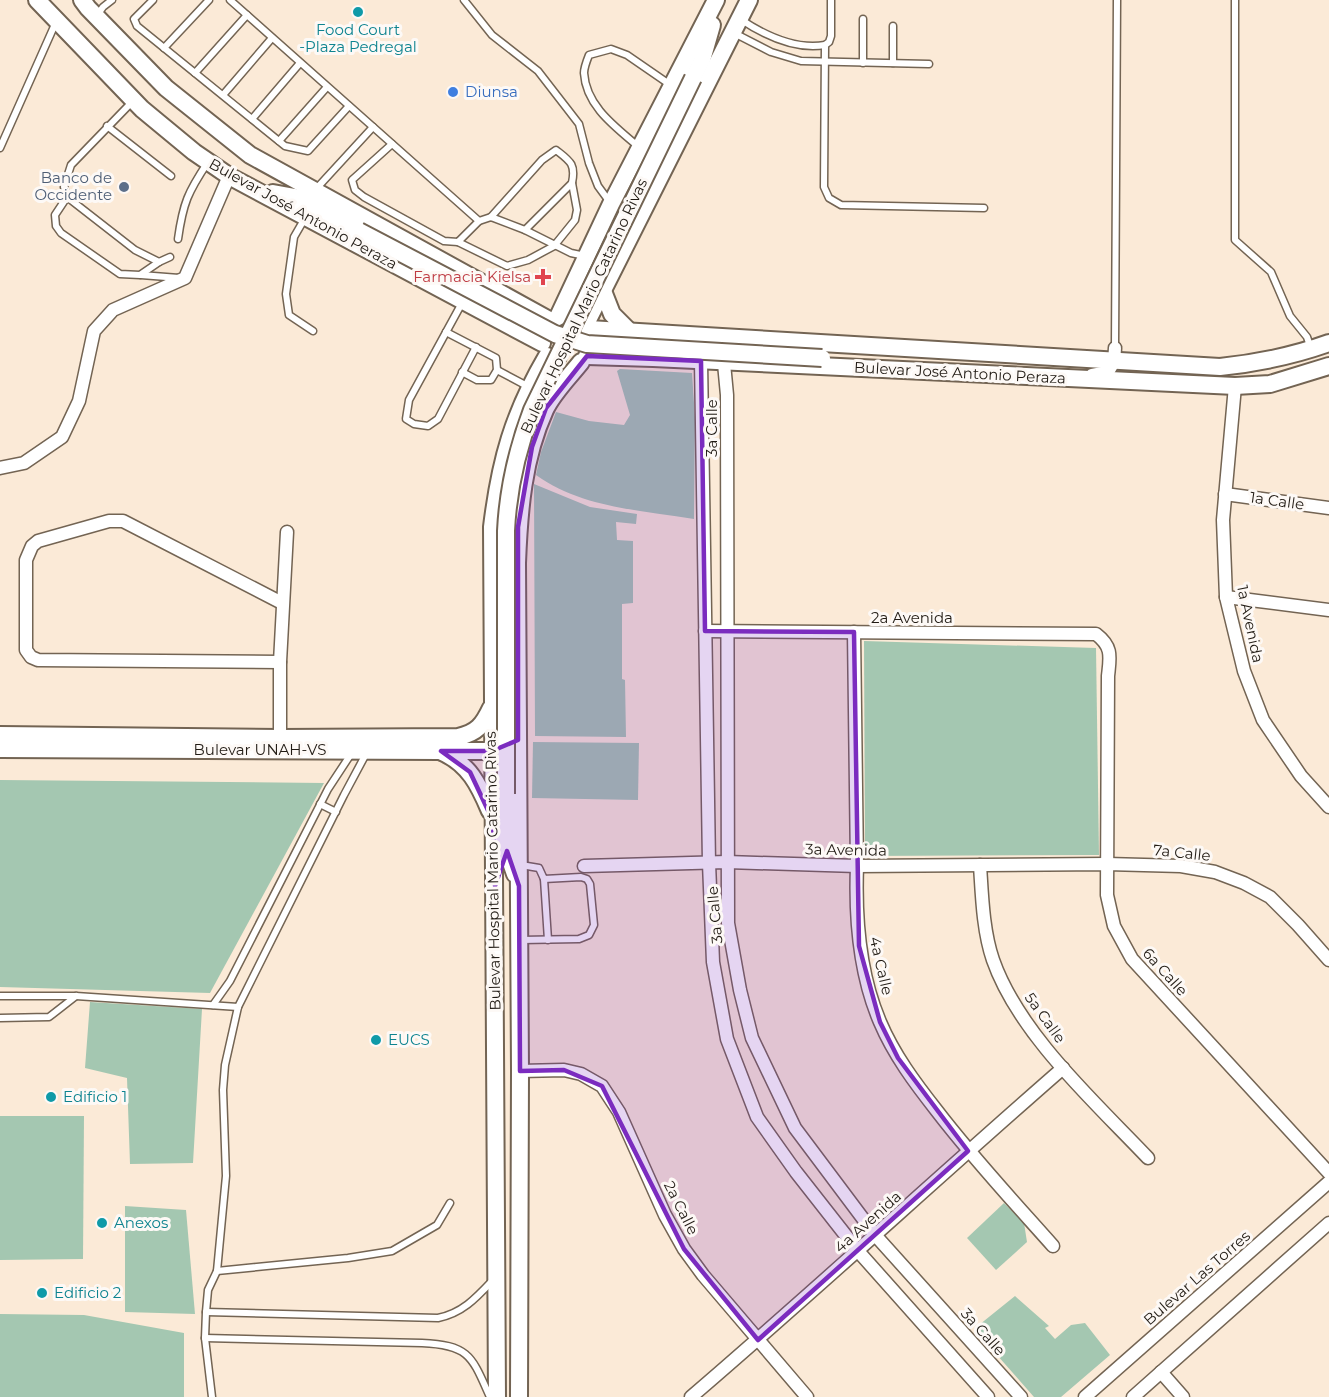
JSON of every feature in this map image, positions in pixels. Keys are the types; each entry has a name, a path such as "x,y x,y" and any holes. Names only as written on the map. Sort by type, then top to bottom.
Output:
{"main road":[{"name":"Bulevar José Antonio Peraza","path":"82,0 166,88 250,155 274,170 555,319"},
{"name":"Bulevar Hospital Mario Catarino Rivas","path":"555,319 611,204 718,0"},
{"path":"702,60 718,0"},
{"name":"Bulevar Hospital Mario Catarino Rivas","path":"588,327 603,291 748,0"},
{"path":"702,60 748,0"},
{"name":"Bulevar José Antonio Peraza","path":"37,1 133,100 208,162 254,190 297,211 305,218 462,302 545,350"},
{"name":"Bulevar Hospital Mario Catarino Rivas","path":"507,851 506,531 507,504 514,462 532,410 702,60"},
{"path":"274,170 295,197"},
{"path":"254,190 295,197 571,341 616,347 865,360 892,370"},
{"path":"603,291 612,314 631,333"},
{"path":"574,316 588,327 592,343 584,359 567,366 559,365 545,350 546,328 555,319 574,316"},
{"name":"Bulevar José Antonio Peraza","path":"588,327 631,333 892,349 1114,355 1220,367 1258,363 1311,350 1329,343"},
{"path":"865,360 892,349"},
{"name":"Bulevar Hospital Mario Catarino Rivas","path":"497,1397 492,527 497,487 506,449 516,417 545,350"},
{"name":"Bulevar José Antonio Peraza","path":"584,359 701,361 1235,386 1270,384 1329,366"},
{"name":"Bulevar Hospital Mario Catarino Rivas","path":"519,1397 520,940 517,563 522,490 531,447 546,408 584,359"},
{"name":"Bulevar UNAH-VS","path":"166,743 280,738 458,736 477,731 492,707"},
{"name":"Bulevar UNAH-VS","path":"0,735 43,742 166,743 360,751 492,751 518,740"},
{"name":"Bulevar UNAH-VS","path":"0,749 43,742"},
{"path":"441,751 461,762 470,772 479,785 493,821"},
{"path":"507,851 519,886"},
{"path":"495,886 507,851"}],"street":[{"path":"0,468 24,463 63,437 79,401 94,331 113,310 185,278 229,176"},
{"name":"3a Calle","path":"716,338 725,362 728,923 740,990 752,1038 795,1128 876,1236 1021,1397"},
{"path":"1037,377 1098,375 1108,372 1114,355"},
{"name":"3a Calle","path":"701,361 709,863 713,962 727,1039 757,1117 796,1172 858,1251 988,1397"},
{"name":"1a Avenida","path":"1235,386 1223,520 1226,597 1244,671 1263,720 1301,776 1329,807"},
{"name":"1a Calle","path":"1225,494 1329,508"},
{"path":"280,662 38,660 31,657 26,650 26,561 32,546 38,542 109,521 123,521 282,603"},
{"path":"280,738 282,603 287,532"},
{"path":"1226,597 1329,610"},
{"name":"2a Avenida","path":"705,631 1096,634"},
{"name":"4a Calle","path":"854,632 857,866 855,904 859,946 880,1022 898,1058 914,1082 968,1151 1053,1246"},
{"name":"6a Calle","path":"1096,634 1106,641 1110,654 1107,895 1114,926 1132,958 1329,1173"},
{"name":"3a Avenida","path":"584,866 727,862 857,866 1107,864"},
{"name":"7a Calle","path":"1107,864 1181,866 1215,872 1244,883 1270,897 1329,960"},
{"name":"5a Calle","path":"980,865 984,917 993,960 1011,997 1030,1026 1063,1068 1148,1158"},
{"name":"4a Avenida","path":"691,1397 876,1236 1063,1068"},
{"name":"2a Calle","path":"520,1071 564,1070 581,1074 602,1086 619,1112 684,1249 703,1275 807,1397"},
{"name":"Bulevar Las Torres","path":"1085,1397 1329,1182"},
{"path":"1133,1397 1329,1223"},
{"path":"1161,1372 1183,1397"}],"lane":[{"path":"96,16 112,0"},
{"path":"153,0 134,19 137,27 285,146 308,151 349,106"},
{"path":"164,48 209,0"},
{"path":"230,0 479,222"},
{"path":"464,0 492,35 538,71 579,124 589,163 598,186 611,204"},
{"path":"737,26 800,44 825,45 830,42 831,36 831,0"},
{"path":"1114,355 1117,0"},
{"path":"1235,0 1235,240 1271,272 1290,316 1307,337 1311,350"},
{"path":"195,73 247,15"},
{"path":"863,19 863,63"},
{"path":"0,148 56,22"},
{"path":"737,26 771,52 801,61 929,64"},
{"path":"893,26 893,63"},
{"path":"222,95 272,38"},
{"path":"825,45 824,187 829,198 841,205 984,208"},
{"path":"640,148 601,113 589,89 584,72 588,55 611,49 627,55 672,86"},
{"path":"252,119 300,63"},
{"path":"279,141 327,87"},
{"path":"133,100 71,165 64,187 67,197 135,250 159,262"},
{"path":"106,126 171,176"},
{"path":"314,191 372,127"},
{"path":"392,144 352,180 355,190 437,238 458,242 507,266 528,260 554,246 577,215 571,162 556,150 542,160 491,217 479,222 458,242"},
{"path":"178,239 182,209 188,194 208,162"},
{"path":"525,230 572,183"},
{"path":"67,197 55,216 56,225 62,232 120,274 185,278"},
{"path":"491,217 525,230 554,246 585,256"},
{"path":"305,218 294,237 286,294 289,315 313,331"},
{"path":"140,275 170,257"},
{"path":"462,302 409,400 406,419 414,424 428,426 438,419 476,347"},
{"path":"446,332 496,358 497,370 491,380 477,380 462,372"},
{"path":"497,370 529,387"},
{"path":"213,1005 230,981 320,804 360,751"},
{"path":"212,1397 205,1338 206,1312 208,1290 217,1271 226,1176 223,1090 225,1065 238,1007 336,812 360,751"},
{"path":"320,804 336,812"},
{"path":"519,865 539,868 544,879 548,940"},
{"path":"520,940 579,939 589,934 594,924 590,884 587,879 581,877 544,879"},
{"path":"0,996 76,996 238,1007"},
{"path":"0,1018 49,1017 76,996"},
{"path":"217,1271 348,1258 392,1251 438,1225 450,1203"},
{"path":"206,1312 438,1318 462,1309 496,1277"},
{"path":"205,1338 422,1343 453,1346 474,1360 490,1397"}],"highlighted area":[{"path":"587,356 701,361 705,631 854,632 859,946 880,1022 898,1058 968,1151 758,1340 684,1249 602,1086 564,1070 520,1071 519,886 507,851 495,886 493,821 470,772 441,751 492,751 518,740 518,527 532,447 546,408"}],"green space":[{"path":"620,369 692,373 695,418 694,519 632,510 592,501 572,495 536,475 541,452 556,412 589,421 624,425 630,415 617,371"},
{"path":"534,484 590,507 637,514 636,524 616,522 617,540 633,541 633,603 622,604 622,679 625,680 626,737 535,736"},
{"path":"864,641 1096,648 1099,855 865,856"},
{"path":"533,742 639,743 638,800 532,798"},
{"path":"0,780 324,783 210,993 0,987"},
{"path":"90,1002 202,1009 193,1163 130,1164 127,1078 85,1068"},
{"path":"0,1116 84,1116 83,1259 0,1260"},
{"path":"1004,1203 1024,1223 1027,1242 996,1270 967,1238"},
{"path":"125,1206 186,1210 195,1314 125,1312"},
{"path":"1015,1296 1049,1326 1045,1328 1055,1339 1071,1325 1085,1323 1110,1355 1061,1397 1034,1397 974,1329"},
{"path":"0,1314 84,1315 184,1333 184,1397 0,1397"}],"place":[{"name":"Food Court -Plaza Pedregal","path":"358,12"},
{"name":"Diunsa","path":"453,92"},
{"name":"Banco de Occidente","path":"124,187"},
{"name":"Farmacia Kielsa","path":"543,277"},
{"name":"EUCS","path":"376,1040"},
{"name":"Edificio 1","path":"51,1097"},
{"name":"Anexos","path":"102,1223"},
{"name":"Edificio 2","path":"42,1293"}]}
